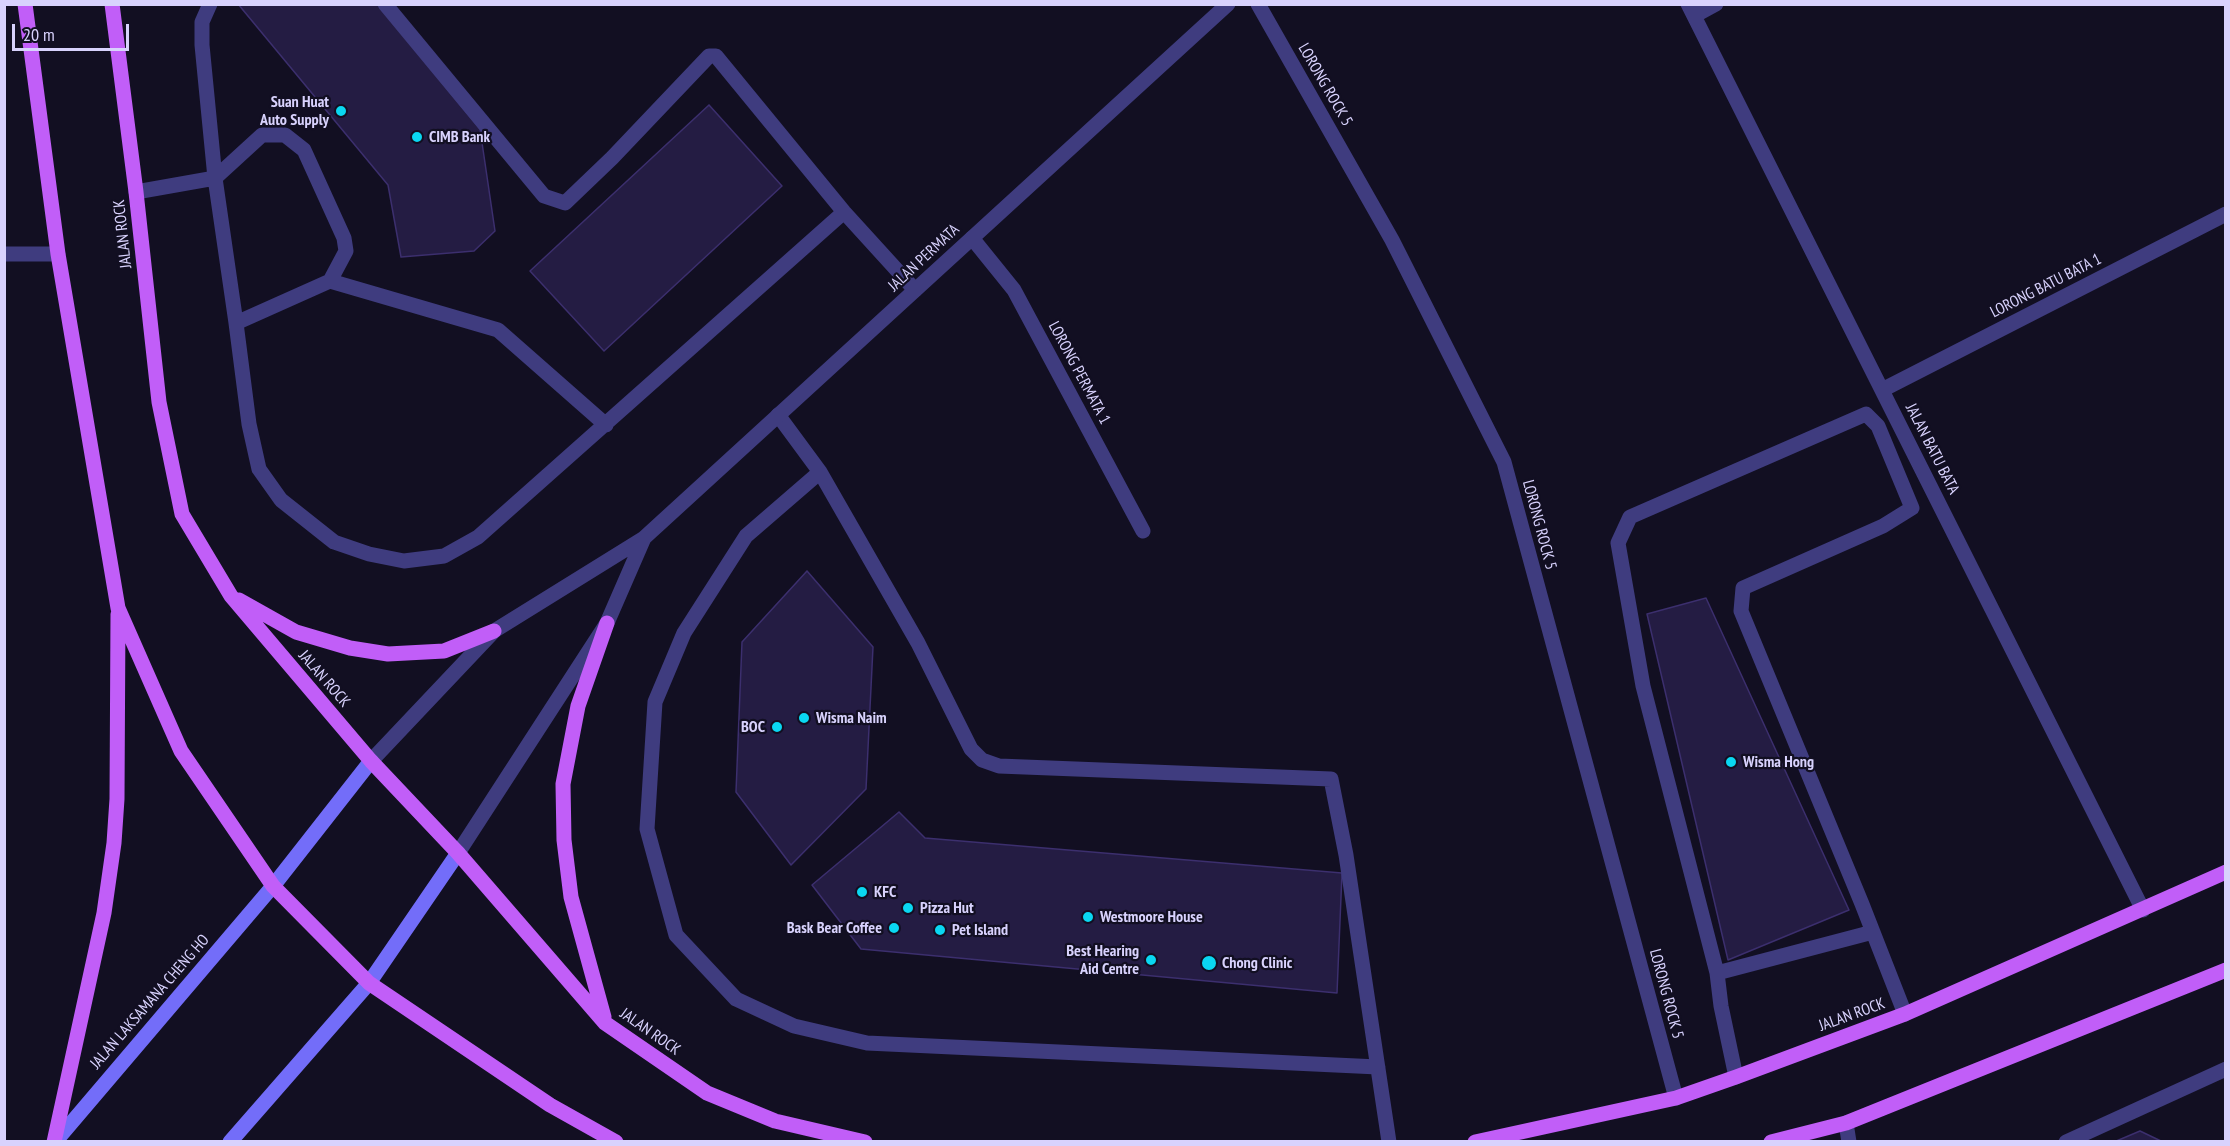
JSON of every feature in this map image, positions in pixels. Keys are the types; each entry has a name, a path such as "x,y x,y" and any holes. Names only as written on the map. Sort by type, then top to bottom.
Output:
{"main road":[{"path":"25,4 58,254 118,608 117,799 114,843 104,913 54,1142"},
{"name":"JALAN ROCK","path":"112,4 159,402 183,514 231,596 371,761 458,853 605,1023 707,1093 775,1121 865,1142"},
{"path":"231,596 296,632 350,648 388,654 444,651 494,631"},
{"path":"118,608 181,751 273,886 369,983 550,1105 616,1142"},
{"path":"605,1023 571,897 564,840 563,784 578,706 607,623"},
{"name":"JALAN LAKSAMANA CHENG HO","path":"54,1142 273,886 371,761"},
{"path":"230,1142 369,983 458,853"},
{"name":"JALAN ROCK","path":"1475,1142 1676,1098 1736,1077 1905,1014 2226,872"},
{"path":"1771,1142 1846,1123 2226,970"}],"street":[{"path":"210,4 202,22 202,45 215,178 237,323 249,424 259,469 281,500 306,522 334,542 369,554 404,561 444,556 478,537 844,213"},
{"path":"385,4 544,196 553,201 565,203 612,158 709,56 716,56 844,213 915,290"},
{"name":"JALAN PERMATA","path":"644,538 1227,4"},
{"name":"LORONG ROCK 5","path":"1258,4 1392,240 1504,462 1676,1098"},
{"path":"1691,10 1716,4"},
{"name":"JALAN BATU BATA","path":"1691,10 2143,910"},
{"path":"136,192 215,178 262,135 285,135 304,150 344,238 346,251 330,281 237,323"},
{"name":"LORONG BATU BATA 1","path":"1882,390 2226,214"},
{"name":"LORONG PERMATA 1","path":"972,238 1014,290 1143,531"},
{"path":"4,254 58,254"},
{"path":"330,281 498,330 606,425"},
{"path":"1736,1077 1721,1006 1717,974 1643,686 1618,543 1630,517 1866,414 1878,426 1912,508 1883,526 1743,588 1742,611 1905,1014"},
{"path":"778,415 820,472 918,643 971,749 982,760 999,766 1331,779 1346,855 1389,1142"},
{"path":"820,472 746,536 684,633 655,702 647,829 676,935 728,991 736,999 794,1026 867,1043 1378,1067"},
{"path":"458,853 607,623 644,538"},
{"path":"371,761 494,631 644,538"},
{"path":"1717,974 1873,932"},
{"path":"2066,1142 2226,1069"},
{"path":"1846,1123 1849,1142"}],"building":[{"path":"238,4 378,4 480,129 495,231 474,251 401,257 388,185"},
{"path":"709,105 782,186 604,351 530,271"},
{"name":"Wisma Naim","path":"807,571 873,647 866,789 791,865 736,792 742,642"},
{"name":"Wisma Hong","path":"1706,598 1849,910 1728,960 1647,614"},
{"name":"Westmoore House","path":"899,812 925,838 1342,873 1337,993 861,949 812,885"},
{"path":"2140,1131 2163,1142 2114,1142"}],"place":[{"name":"Suan Huat Auto Supply","path":"341,111"},
{"name":"CIMB Bank","path":"417,137"},
{"name":"Wisma Naim","path":"804,718"},
{"name":"BOC","path":"777,727"},
{"name":"Wisma Hong","path":"1731,762"},
{"name":"KFC","path":"862,892"},
{"name":"Pizza Hut","path":"908,908"},
{"name":"Westmoore House","path":"1088,917"},
{"name":"Bask Bear Coffee","path":"894,928"},
{"name":"Pet Island","path":"940,930"},
{"name":"Best Hearing Aid Centre","path":"1151,960"},
{"name":"Chong Clinic","path":"1209,963"}]}
